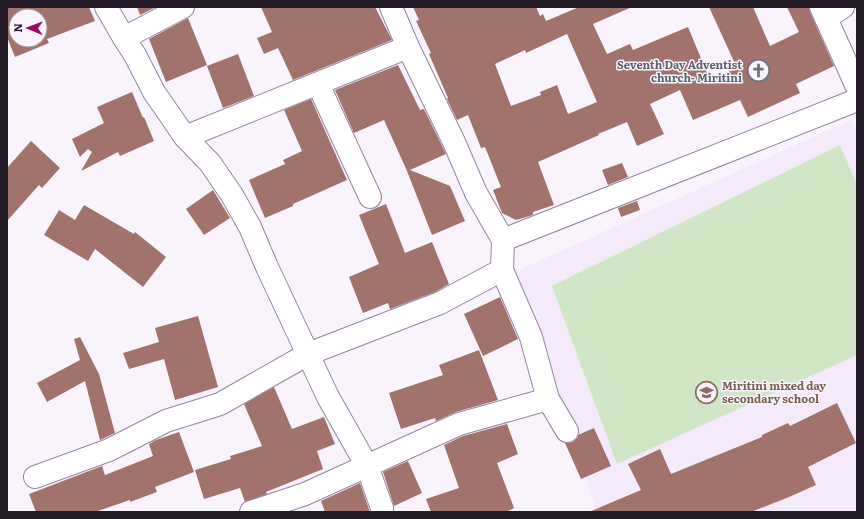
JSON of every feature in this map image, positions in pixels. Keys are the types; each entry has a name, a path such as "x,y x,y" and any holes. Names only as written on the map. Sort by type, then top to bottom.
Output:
{"street":[{"path":"106,7 135,55 154,92 185,137 210,164 232,195 250,227 267,267 328,397 367,466 382,508 382,512"},
{"path":"124,38 183,7"},
{"path":"391,7 476,193 503,240 502,270 531,337 548,399 567,431"},
{"path":"830,11 857,87"},
{"path":"185,137 408,47"},
{"path":"318,84 370,197"},
{"path":"503,240 857,100"},
{"path":"35,477 109,450 166,421 220,404 308,354 440,303 502,270"},
{"path":"251,512 305,494 459,424 548,399"}],"shaded area":[{"name":"Miritini mixed day secondary school","path":"851,120 857,135 857,512 597,512 517,271"}],"green space":[{"path":"840,145 857,185 857,355 617,464 552,286"}],"building":[{"path":"7,7 89,7 95,21 48,39 48,8 8,8 8,40"},
{"path":"137,7 156,7 140,15"},
{"path":"261,7 375,7 392,40 293,80 278,48 264,54 257,38 272,32"},
{"path":"413,7 536,7 540,16 543,14 546,21 579,7 632,7 593,24 607,54 630,44 633,50 688,27 710,80 737,68 709,7 753,7 770,46 799,32 787,7 809,7 834,66 796,84 800,93 748,117 740,100 693,120 680,90 650,104 664,134 637,146 627,122 538,162 554,205 533,212 533,215 516,220 502,213 493,190 501,187 485,147 481,148 468,115 457,120 429,54 431,53 416,21 419,20","holes":["567,34 597,102 568,114 557,85 540,92 541,95 511,106 495,64 525,50 526,53"]},
{"path":"188,18 207,65 166,82 149,39"},
{"path":"11,48 37,48 15,57"},
{"path":"238,54 254,96 223,108 207,66"},
{"path":"398,65 420,110 424,109 446,154 410,170 450,186 465,221 432,235 407,171 384,120 354,133 335,90"},
{"path":"132,92 154,141 120,156 118,152 81,171 92,152 88,149 80,157 72,139 104,123 97,107"},
{"path":"311,99 347,180 265,218 249,180 285,164 283,160 302,151 284,110"},
{"path":"31,141 60,168 42,188 39,185 7,221 7,168"},
{"path":"622,163 628,177 608,185 602,170"},
{"path":"213,190 230,218 204,235 186,209"},
{"path":"637,201 640,210 621,217 618,208"},
{"path":"386,204 405,253 432,242 449,284 435,292 390,309 388,303 363,313 349,277 379,264 359,215"},
{"path":"84,205 134,234 135,232 166,257 143,287 95,249 88,261 44,235 59,210 75,220"},
{"path":"500,297 518,339 483,356 464,314"},
{"path":"198,316 218,387 175,400 164,359 129,369 123,353 159,342 155,328"},
{"path":"80,337 99,374 115,433 100,440 85,381 47,402 37,383 80,360 74,339"},
{"path":"479,350 498,400 456,412 436,421 435,418 401,429 389,393 443,375 439,365"},
{"path":"274,387 292,429 324,417 335,444 317,451 323,469 266,492 267,494 245,502 240,488 204,499 195,470 231,459 230,456 262,446 244,404"},
{"path":"837,403 856,443 808,467 816,485 789,497 751,512 589,512 641,490 628,464 660,449 671,474 762,437 762,435 788,423 790,426"},
{"path":"507,424 518,454 497,463 514,508 506,512 431,512 426,499 459,488 444,445 463,436"},
{"path":"594,428 611,466 581,479 565,443 573,442 578,435"},
{"path":"179,432 194,472 155,487 157,492 130,502 130,500 95,512 36,512 29,494 102,466 105,475 153,456 149,444"},
{"path":"408,461 422,493 394,506 383,472"},
{"path":"360,483 370,512 325,512 321,501"}],"place":[{"name":"Seventh Day Adventist church- Miritini","path":"758,71"},
{"name":"Miritini mixed day secondary school","path":"707,392"}]}
